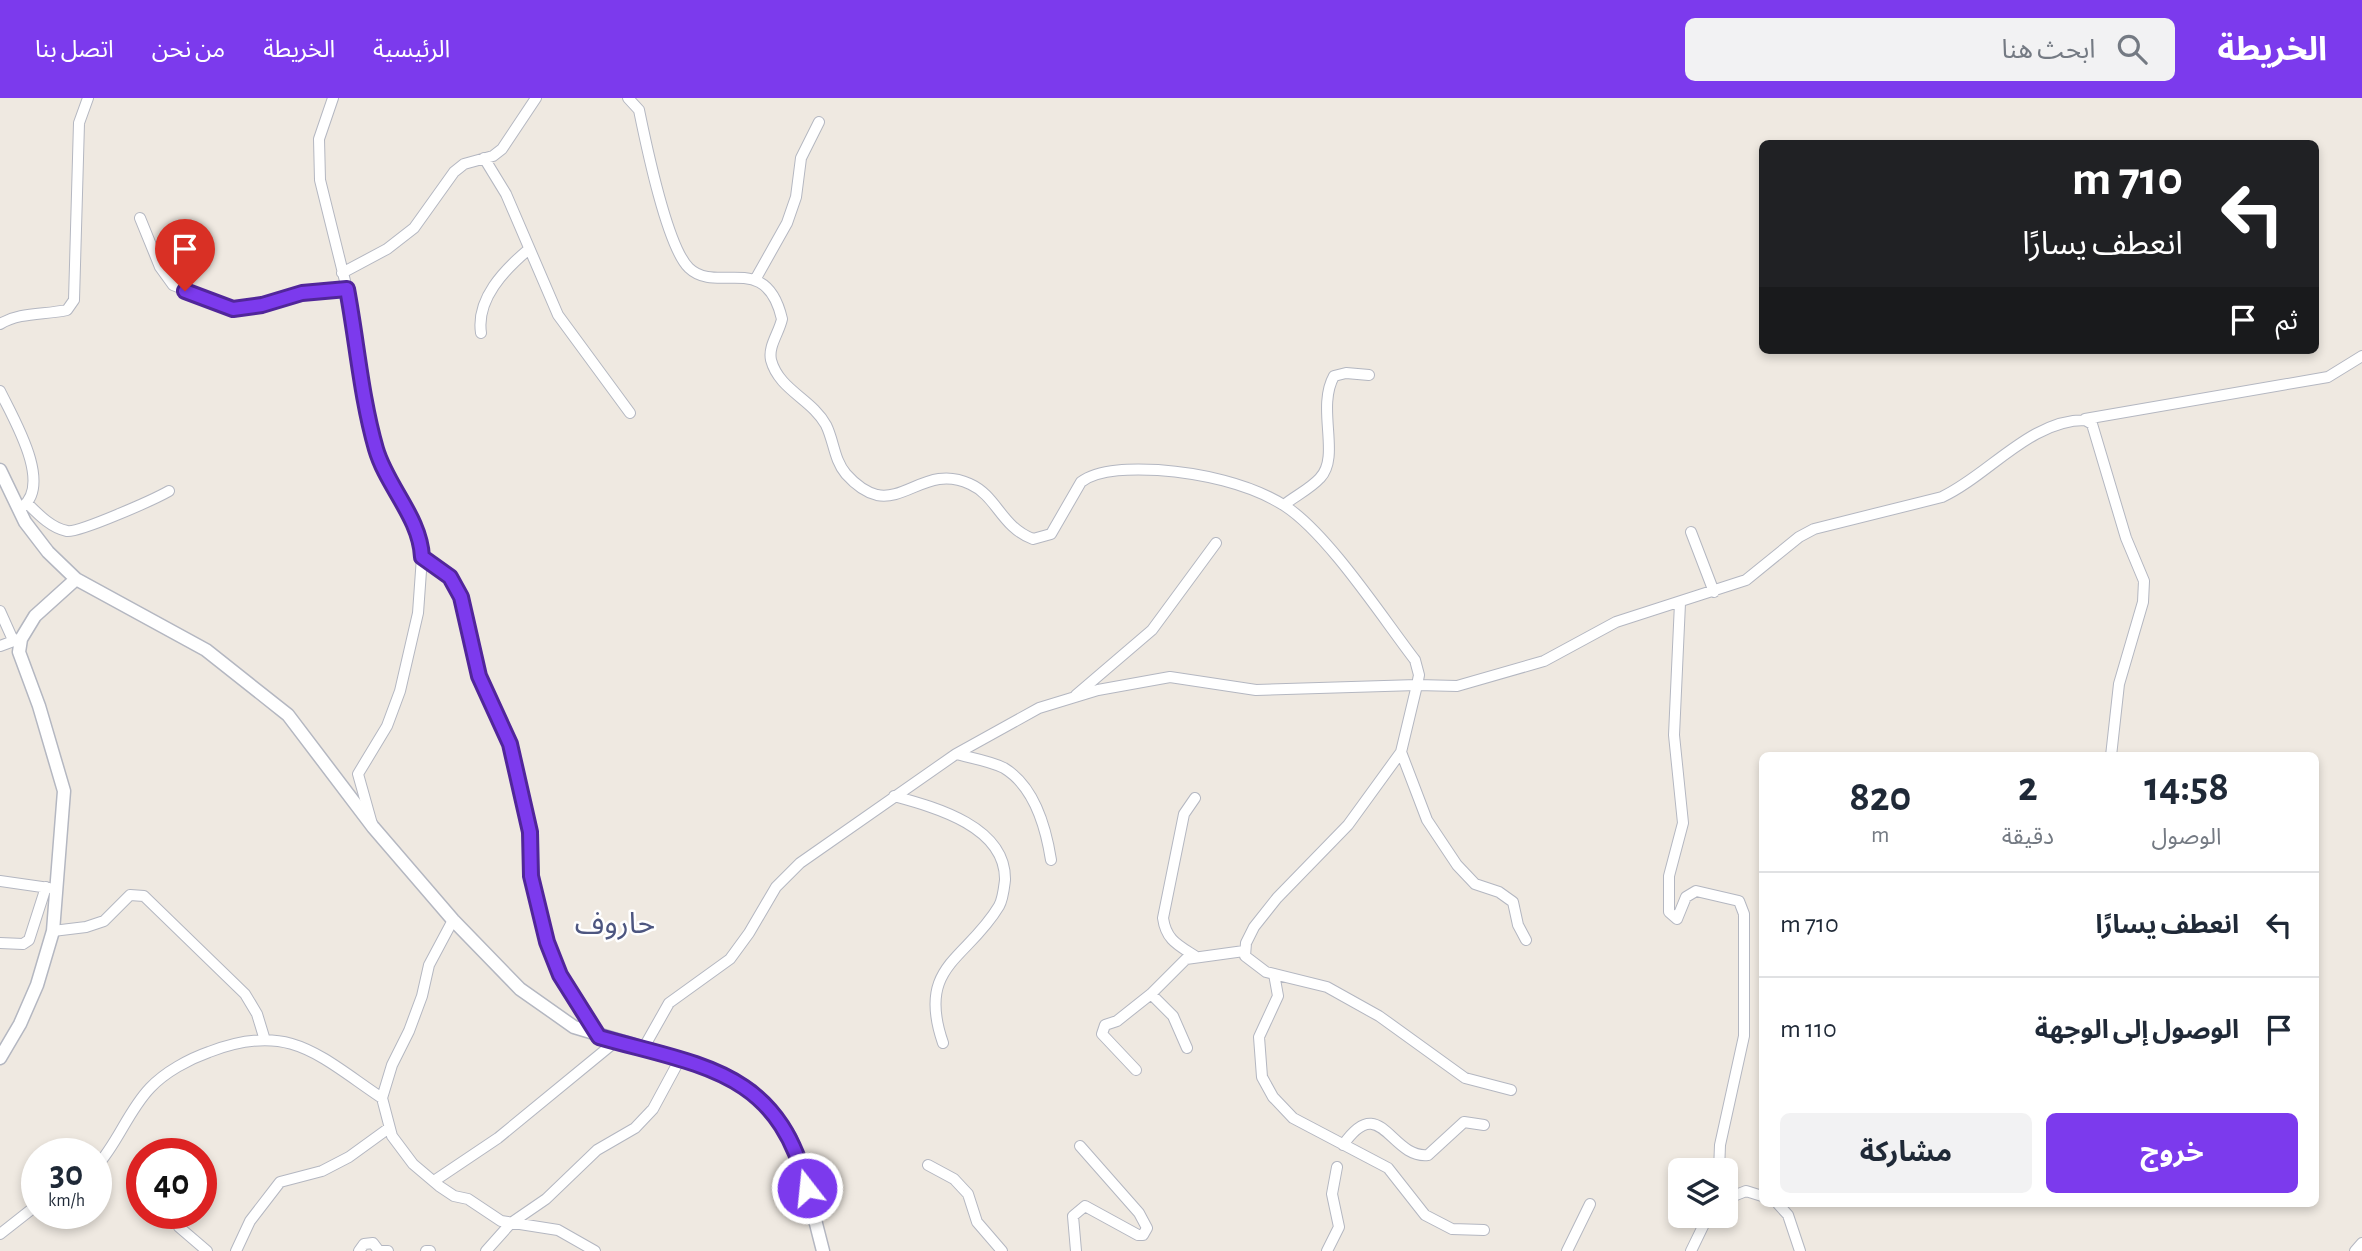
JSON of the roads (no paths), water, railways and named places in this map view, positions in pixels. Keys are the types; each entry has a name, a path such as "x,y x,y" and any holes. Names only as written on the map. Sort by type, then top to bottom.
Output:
{"street":[{"path":"0,324 20,316 67,310 74,300 79,123 88,98"},
{"path":"323,98 332,103 319,139 318,163 347,289 376,450 419,535 422,557 418,613 404,679 393,714 358,774 373,828"},
{"path":"342,273 401,239 425,215 454,172 472,159 484,159 502,149 536,98"},
{"path":"628,98 639,110 668,222 686,266 700,275 755,280 768,289 782,319 770,351 777,373 825,425 840,466 848,476 870,492 893,495 929,480 961,480 984,493 1013,529 1033,539 1042,539 1051,534 1081,482 1088,476 1142,470 1193,475 1259,492 1284,505 1340,563 1415,660 1419,675 1401,752 1348,825 1277,898 1254,927 1244,951"},
{"path":"755,280 787,223 796,197 802,158 819,122"},
{"path":"484,159 506,194 558,315 629,413"},
{"path":"140,218 160,267 173,285 233,309 262,305 302,293 347,289"},
{"path":"481,333 479,321 487,297 528,250"},
{"path":"643,1049 669,1003 730,958 786,877 814,852 956,754 1039,708 1076,695 1170,677 1256,690 1457,686 1476,682 1544,661 1616,622 1746,580 1799,537 1814,529 1942,497 1959,489 2032,438 2075,419 2328,377 2362,356"},
{"path":"1284,505 1319,479 1326,468 1329,457 1326,413 1334,376 1346,373 1369,375"},
{"path":"0,391 35,474 33,492 23,506"},
{"path":"2085,419 2092,424 2126,538 2144,581 2143,602 2119,684 2111,752"},
{"path":"0,470 48,552 76,579 162,624 251,683 288,715 373,828 453,920 520,989 574,1027 725,1075 752,1091 782,1124 802,1165 824,1251"},
{"path":"23,506 56,527 71,532 153,502 169,491"},
{"path":"1691,533 1714,592"},
{"path":"1076,695 1152,630 1216,543"},
{"path":"422,557 450,577 461,597 479,676 510,744 530,832 533,890 549,951 560,975 599,1037"},
{"path":"0,646 17,639 47,602 76,579"},
{"path":"1680,603 1674,735 1683,823 1669,876 1669,912 1677,919 1686,897 1696,891 1739,901 1744,914 1744,1036 1720,1158"},
{"path":"0,611 17,639 22,667 39,706 64,791 51,888 53,931 37,985 20,1024 0,1058"},
{"path":"1401,752 1427,820 1434,831 1468,878 1513,902 1518,925 1526,940"},
{"path":"956,754 1003,768 1014,776 1036,806 1051,860"},
{"path":"894,796 928,805 969,824 984,835 1003,864 1005,882 999,907 956,955 939,984 934,1010 943,1043"},
{"path":"1195,797 1184,814 1163,918 1165,932 1171,941 1195,956"},
{"path":"0,880 51,888"},
{"path":"0,943 23,944 29,940 51,888"},
{"path":"53,931 86,927 104,921 130,895 144,896 245,994 257,1014 264,1037"},
{"path":"453,920 429,965 422,996 392,1065 382,1098 389,1128 413,1164 454,1196 468,1199 491,1216 511,1223 558,1230 595,1251"},
{"path":"1136,1070 1102,1034 1105,1026 1117,1021 1151,994 1179,964 1195,956 1244,951"},
{"path":"1244,951 1251,963 1274,974 1327,987 1399,1029 1465,1078 1511,1090"},
{"path":"1274,974 1278,996 1258,1037 1262,1077 1273,1097 1293,1118 1388,1168 1425,1215 1452,1229 1484,1230"},
{"path":"1151,994 1173,1016 1187,1048"},
{"path":"112,1143 151,1086 194,1057 231,1044 264,1037 297,1044 382,1098"},
{"path":"434,1181 498,1138 615,1042"},
{"path":"486,1251 511,1223 546,1199 597,1150 635,1128 653,1109 680,1059"},
{"path":"1343,1145 1358,1126 1365,1122 1374,1124 1414,1153 1428,1155 1464,1122 1484,1125"},
{"path":"236,1251 250,1222 281,1182 322,1171 349,1157 389,1128"},
{"path":"1076,1251 1073,1216 1085,1206 1138,1235 1143,1235 1147,1228 1139,1213 1080,1146"},
{"path":"928,1165 954,1179 968,1194 977,1223 1002,1251"},
{"path":"1327,1251 1339,1227 1332,1194 1337,1167"},
{"path":"1738,1193 1746,1191 1759,1195"},
{"path":"1567,1251 1590,1204"},
{"path":"1781,1207 1788,1215 1800,1251"},
{"path":"0,1234 21,1218"},
{"path":"1690,1251 1702,1228"},
{"path":"181,1229 208,1251"},
{"path":"359,1251 365,1244 373,1243 379,1251 388,1251"},
{"path":"2355,1251 2362,1243"}],"district":[{"name":"حاروف","path":"615,924"}]}
